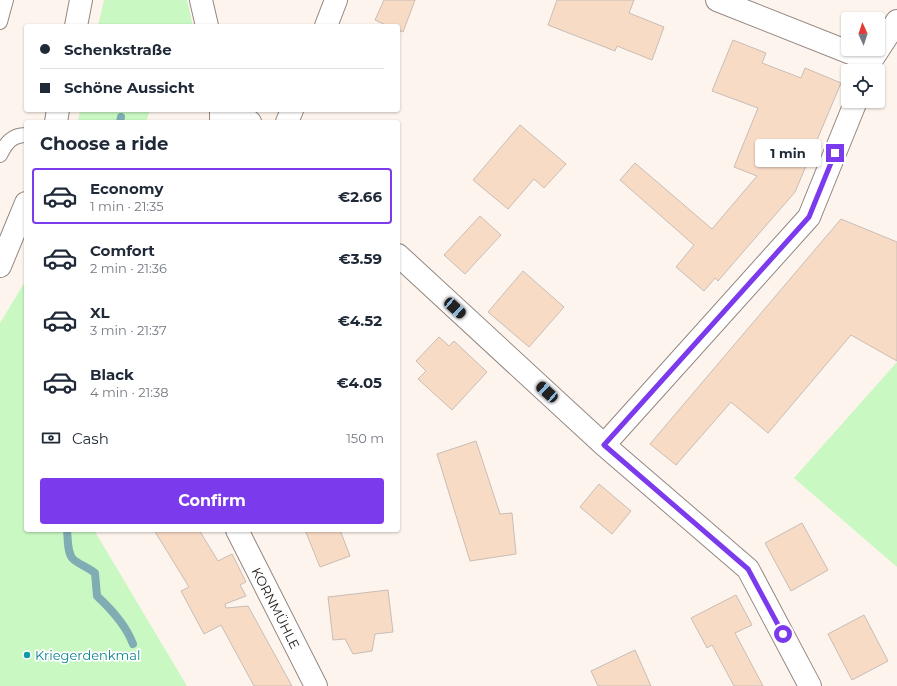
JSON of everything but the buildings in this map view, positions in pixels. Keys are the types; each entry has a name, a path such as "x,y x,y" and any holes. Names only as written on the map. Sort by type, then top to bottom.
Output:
{"street":[{"path":"76,24 81,0"},
{"path":"201,0 206,24"},
{"path":"327,24 336,0"},
{"path":"717,0 864,64"},
{"path":"870,64 897,21"},
{"path":"604,445 809,217 853,108"},
{"path":"238,112 248,120"},
{"path":"0,266 24,208"},
{"path":"400,257 604,445 748,569 810,686"},
{"name":"KORNMÜHLE","path":"238,532 316,686"}],"lane":[{"path":"0,22 6,0"},
{"path":"0,155 10,139 19,135 24,135"}],"green space":[{"path":"104,0 187,0 193,24 98,24"},
{"path":"80,112 149,112 147,120 78,120"},
{"path":"24,283 24,532 95,532 187,686 0,686 0,323"},
{"path":"897,362 897,567 794,478"}],"waterway":[{"path":"67,532 71,556 75,561 95,573 97,596 118,618 127,630 133,644"}],"place":[{"name":"Kriegerdenkmal","path":"27,655"}],"route":[{"path":"783,634 748,569 604,445 809,217 835,153"}]}
